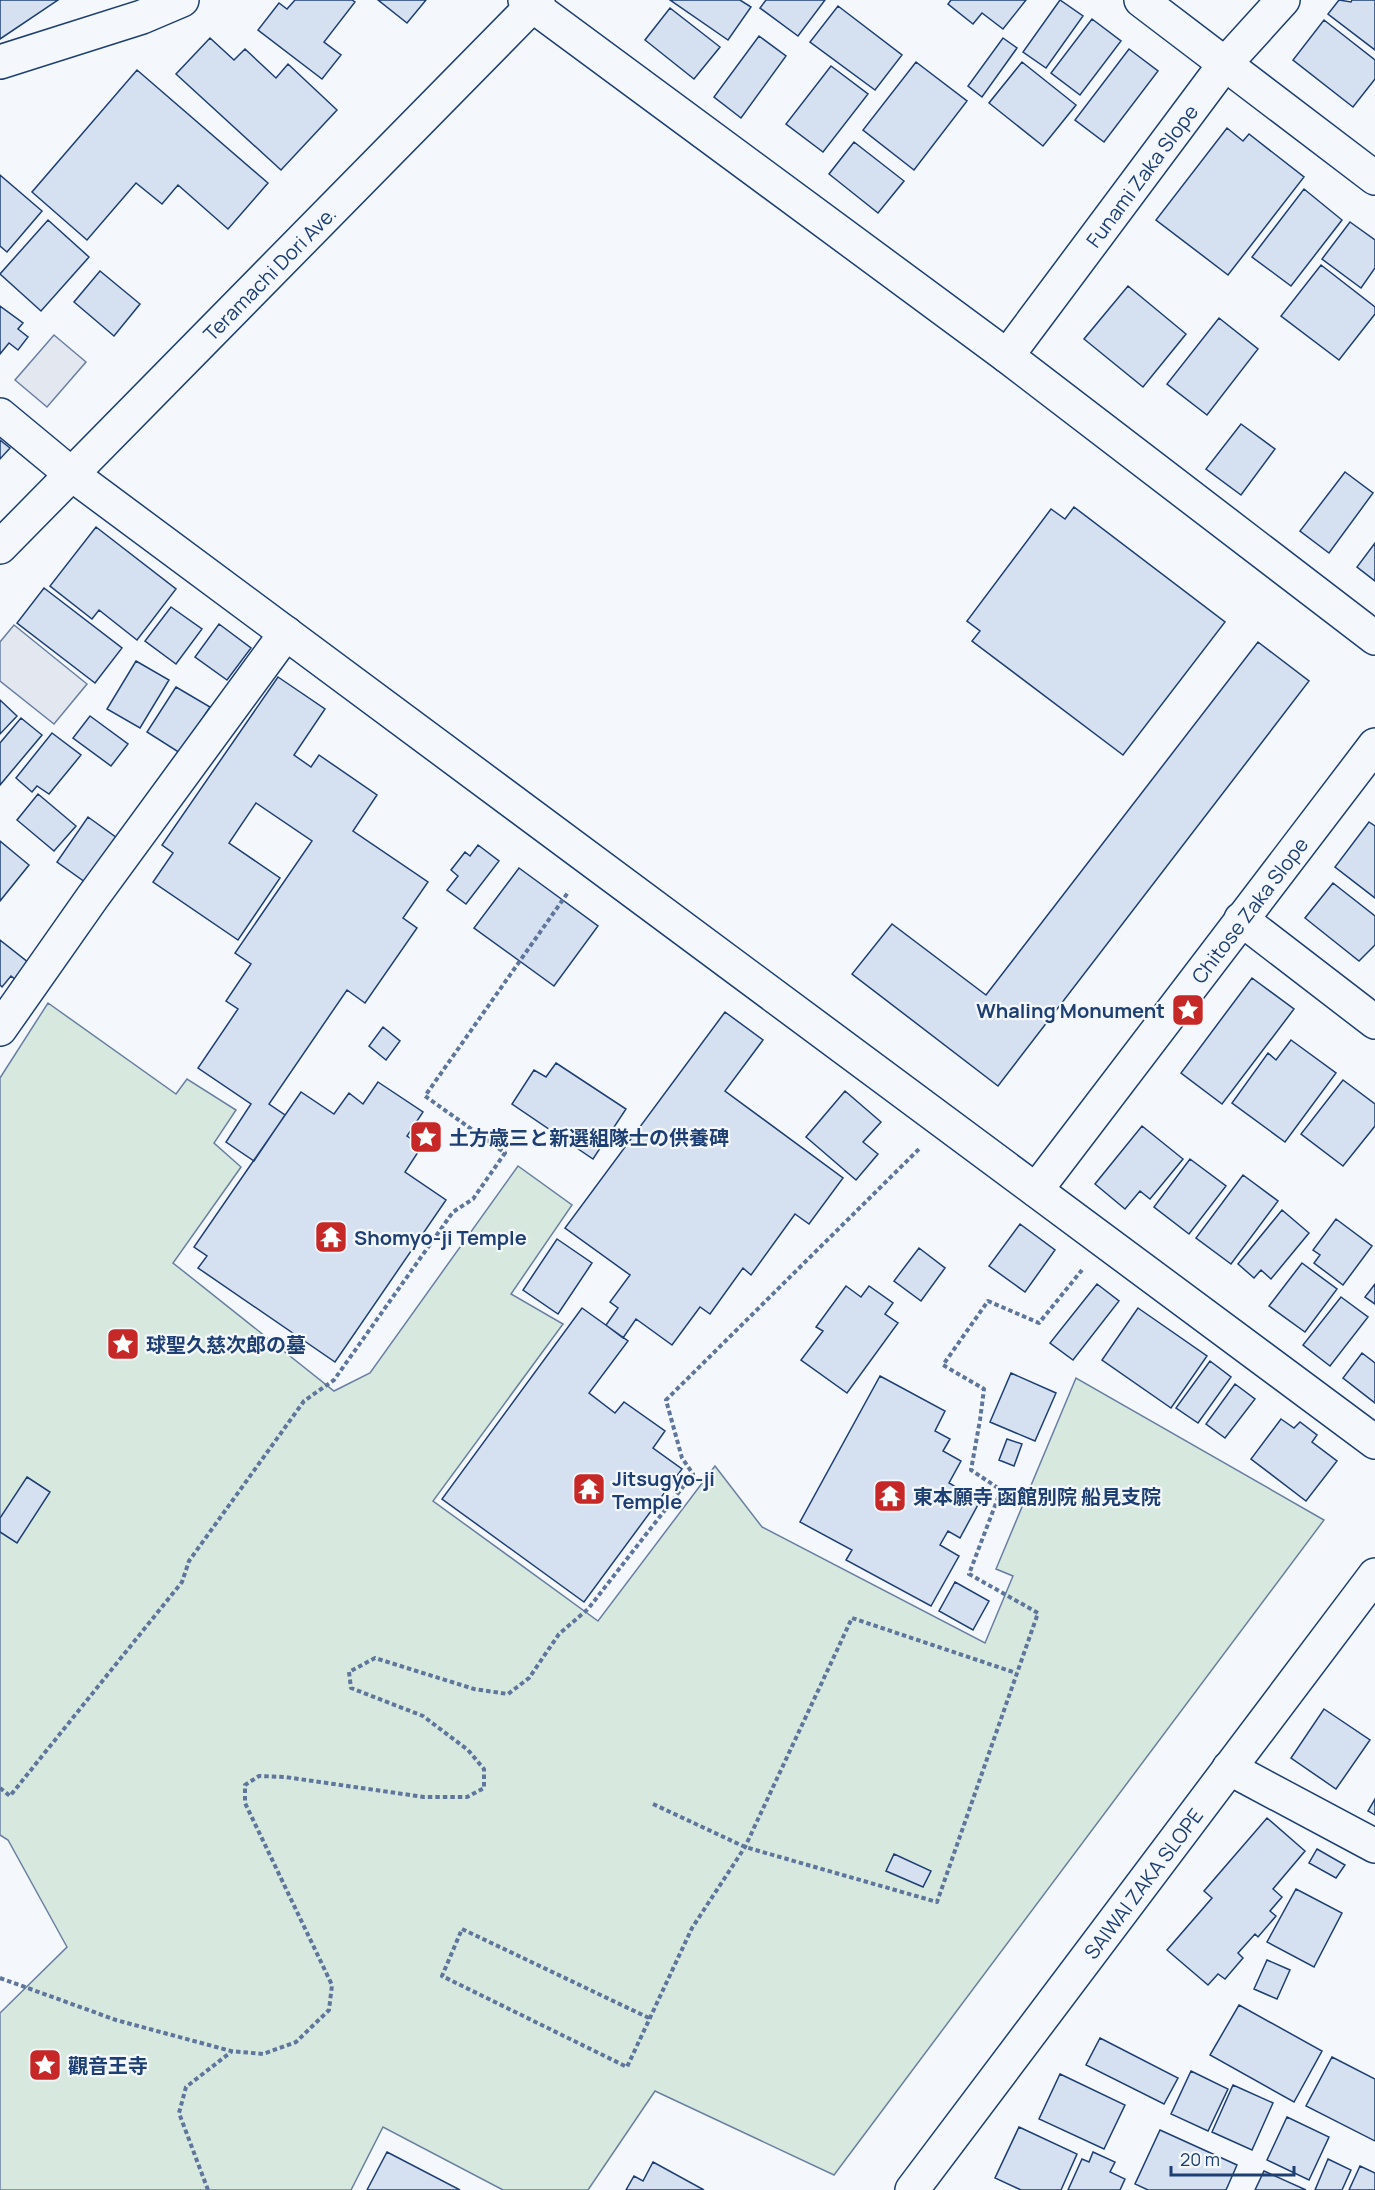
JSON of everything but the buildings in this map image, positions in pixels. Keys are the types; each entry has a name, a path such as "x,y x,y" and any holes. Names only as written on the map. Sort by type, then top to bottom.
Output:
{"street":[{"path":"0,62 142,17 182,0"},
{"path":"1141,0 1375,178"},
{"name":"Funami Zaka Slope","path":"1007,356 1224,65 1283,0"},
{"path":"532,2 1007,356 1375,638"},
{"name":"Teramachi Dori Ave.","path":"0,547 532,2"},
{"path":"0,415 70,473 1375,1442"},
{"path":"0,1029 92,897 286,633"},
{"name":"Chitose Zaka Slope","path":"1036,1190 1375,744"},
{"path":"1241,919 1375,1022"},
{"name":"SAIWAI ZAKA SLOPE","path":"912,2190 1375,1575"},
{"path":"1229,1768 1375,1846"}],"path":[{"path":"0,1788 10,1796 182,1582 189,1561 304,1401 334,1380 453,1212 473,1199 505,1153 425,1096 574,883"},
{"path":"0,1978 116,2020 231,2051 263,2054 296,2042 329,2010 332,1986 245,1803 245,1785 259,1776 285,1777 424,1797 467,1797 484,1788 484,1769 468,1750 423,1716 351,1688 348,1672 375,1658 474,1689 508,1694 529,1678 559,1635 588,1609 693,1474 682,1458 666,1400 945,1123"},
{"path":"653,1804 746,1847 937,1902 1038,1612 969,1574 1001,1490 971,1470 984,1389 944,1365 988,1301 1039,1323 1105,1242"},
{"path":"649,2018 462,1929 442,1976 627,2067 692,1928 746,1847 852,1618 1016,1673"},
{"path":"208,2190 179,2113 186,2087 231,2051"}],"shaded area":[{"path":"54,335 86,362 47,407 15,380"},
{"path":"14,625 87,684 54,724 0,681 0,642"},
{"path":"48,1003 176,1094 187,1079 236,1110 214,1143 241,1167 173,1263 334,1391 370,1373 518,1166 572,1205 511,1294 563,1324 433,1501 598,1621 715,1466 762,1527 985,1643 1013,1576 996,1569 1076,1378 1324,1520 834,2175 655,2091 588,2190 503,2190 383,2127 351,2190 0,2190 0,2013 67,1947 8,1840 0,1835 0,1078"}],"place":[{"name":"Whaling Monument","path":"1188,1010"},
{"name":"土方歳三と新選組隊士の供養碑","path":"426,1137"},
{"name":"Shomyo-ji Temple","path":"331,1237"},
{"name":"球聖久慈次郎の墓","path":"123,1344"},
{"name":"Jitsugyo-ji Temple","path":"589,1489"},
{"name":"東本願寺 函館別院 船見支院","path":"890,1496"},
{"name":"觀音王寺","path":"45,2065"}]}
